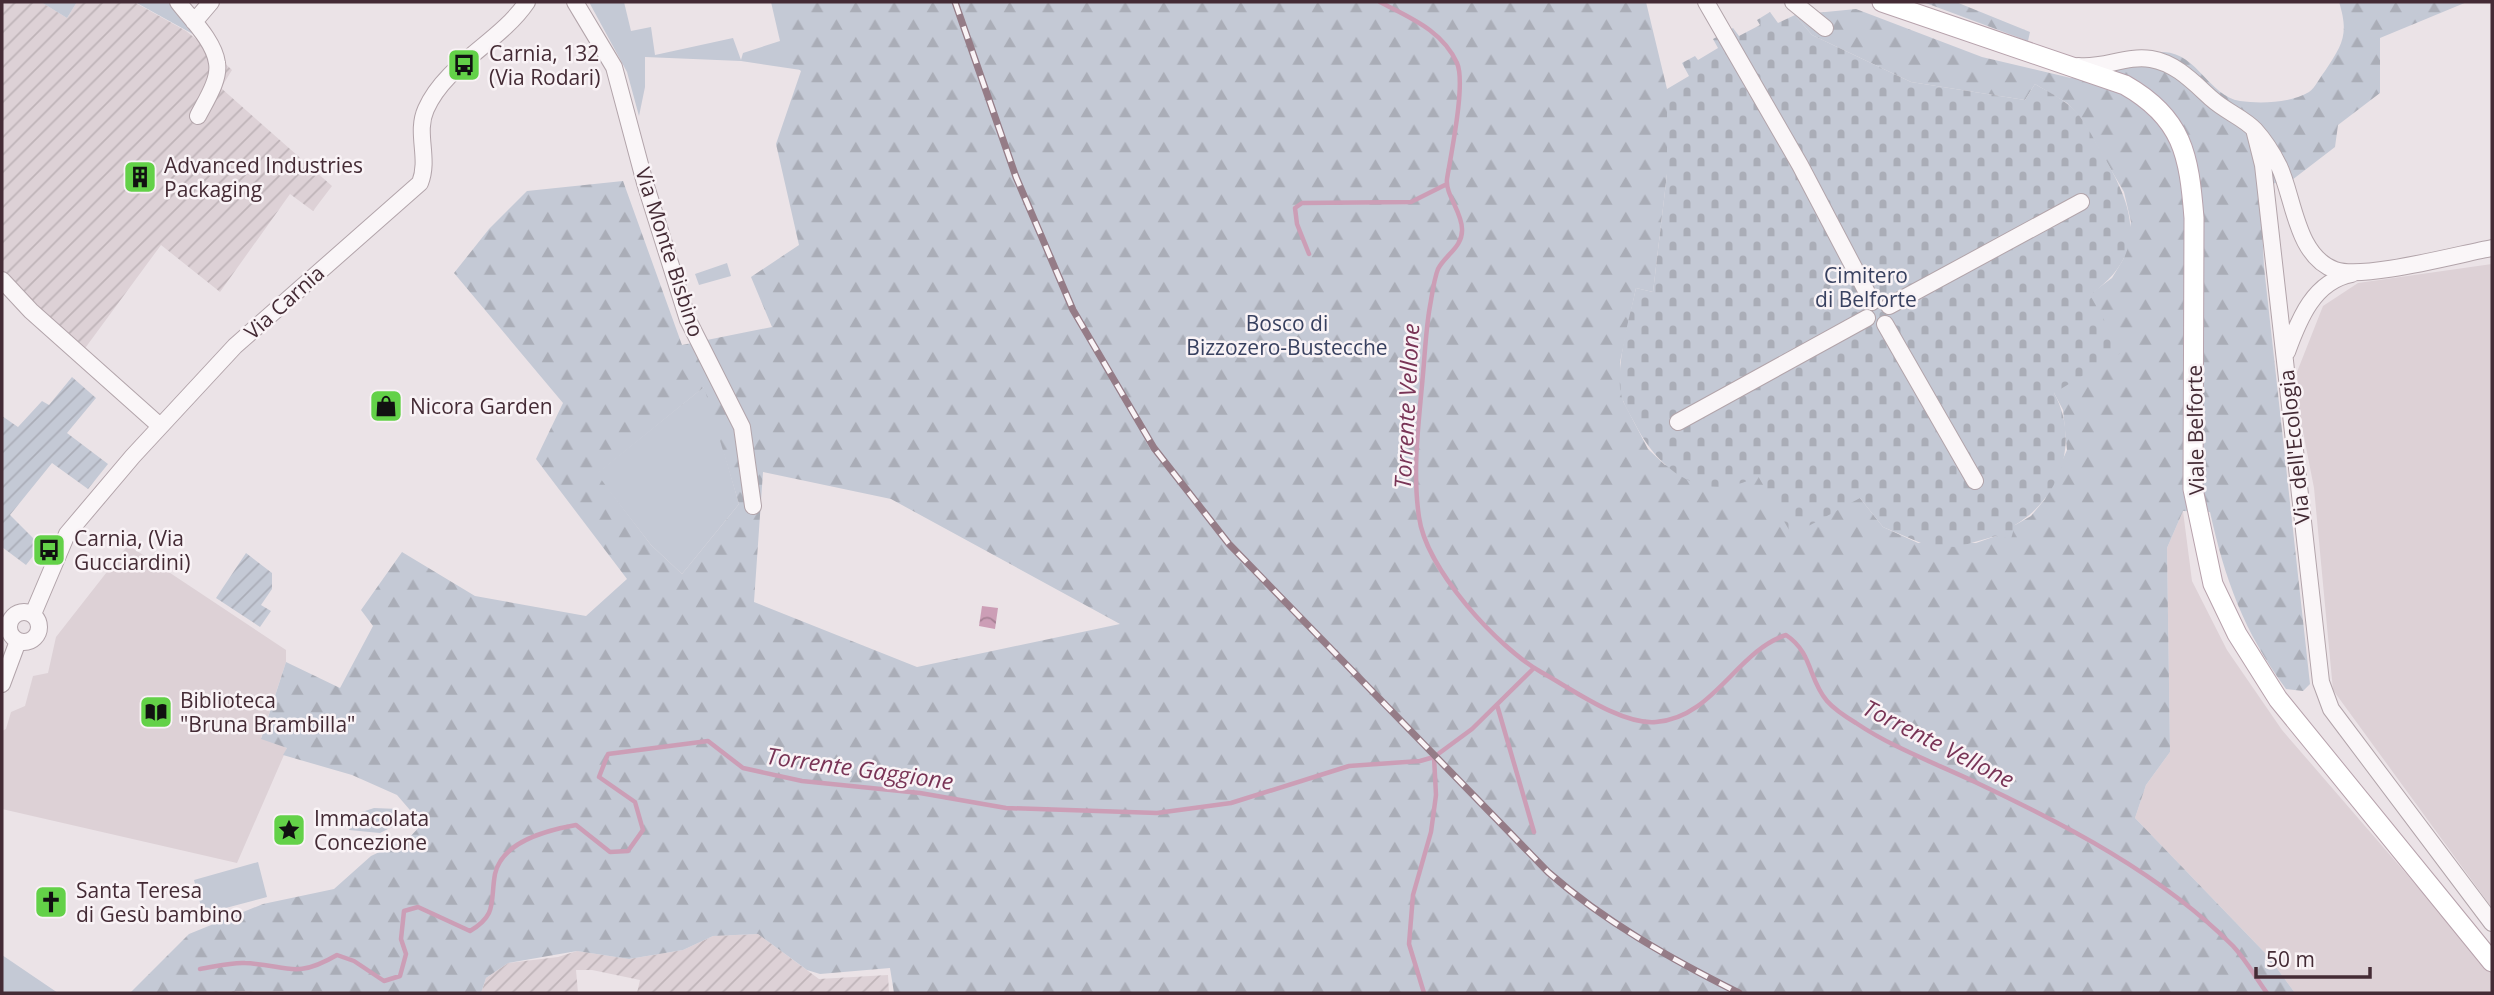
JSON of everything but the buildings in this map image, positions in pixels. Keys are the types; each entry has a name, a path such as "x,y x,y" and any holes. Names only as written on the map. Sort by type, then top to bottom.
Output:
{"main road":[{"name":"Viale Belforte","path":"1882,2 2125,85 2158,106 2177,135 2185,155 2194,218 2193,489 2213,584 2237,634 2278,699 2492,962"}],"street":[{"path":"178,2 194,22 217,63 216,76 198,116"},
{"path":"194,22 211,2"},
{"name":"Via Carnia","path":"33,614 67,534 160,426 250,332 421,183 425,163 420,123 427,106 443,82 527,2"},
{"name":"Via Monte Bisbino","path":"575,2 614,67 637,144 645,183 688,320 742,427 753,506"},
{"path":"1678,422 1870,310 1883,301 1889,306 1891,317 1885,324 1875,326 1870,310 1800,165 1706,2"},
{"path":"1793,2 1825,28"},
{"path":"2065,65 2092,68 2119,60 2150,59 2186,75 2216,102 2254,129 2278,164 2300,229 2316,258 2335,270 2360,272"},
{"name":"Via dell'Ecologia","path":"2254,129 2263,165 2321,682 2331,709 2492,923"},
{"path":"1889,306 2081,202"},
{"path":"2285,358 2315,294 2330,282 2360,272 2492,248"},
{"path":"2,280 31,311 160,426"},
{"path":"1885,324 1975,481"},
{"path":"20,612 33,614 39,622 36,636 28,642 18,641 9,630 6,618 20,612"},
{"path":"2,684 18,641"}],"shaded area":[{"name":"Advanced Industries Packaging","path":"2,2 41,2 67,18 77,2 134,2 186,31 217,56 232,70 221,88 332,186 313,211 290,194 220,292 161,245 83,351 2,286"},
{"path":"2492,264 2492,908 2333,690 2314,488 2299,411 2297,372 2323,306 2358,283"},
{"path":"2183,511 2192,581 2227,650 2282,730 2492,973 2492,993 2295,993 2268,956 2135,818 2146,785 2170,752 2167,548"},
{"path":"128,545 286,650 286,662 261,738 287,748 237,863 2,809 2,731 6,729 11,712 25,706 33,676 48,673 56,637"},
{"path":"758,934 819,979 888,975 889,993 637,993 640,980 592,970 576,970 578,993 481,993 486,978 508,963 558,957 577,951 629,959 683,950 713,936"},
{"path":"242,991 268,993 169,993"}],"green space":[{"path":"41,2 77,2 67,18"},
{"path":"135,2 171,2 200,38"},
{"path":"589,2 624,2 631,31 651,27 655,55 733,38 741,60 743,53 780,41 771,2 792,2 801,70 741,61 645,57 645,87 639,116 627,72"},
{"name":"Bosco di Bizzozero-Bustecche","path":"792,2 1646,2 1667,89 1667,174 1653,292 1636,288 1620,362 1623,401 1648,449 1665,465 1758,476 1860,498 1883,527 1918,543 1976,543 1996,536 2031,516 2045,499 2067,450 2063,410 2054,393 2089,295 2112,278 2124,258 2131,222 2124,192 2081,118 2067,103 2035,84 2025,100 1911,82 1812,35 1795,15 1856,9 1982,57 2071,78 2095,73 2140,55 2164,52 2176,54 2195,67 2229,98 2266,102 2301,96 2315,85 2340,46 2344,22 2339,2 2467,2 2380,38 2380,93 2338,125 2335,147 2292,180 2260,186 2264,267 2310,684 2303,691 2286,689 2247,626 2222,560 2210,512 2183,511 2167,548 2170,752 2146,785 2135,818 2268,956 2295,993 894,993 890,968 820,974 807,970 758,934 713,936 683,950 629,959 577,951 508,963 486,978 481,993 130,993 189,934 263,904 334,889 371,856 409,838 422,824 397,795 352,775 283,755 287,748 261,739 286,662 340,688 373,626 361,610 402,552 475,596 586,616 627,579 536,459 563,403 454,273 489,229 527,191 623,181 682,345 772,327 751,277 799,245 776,144 801,71 789,61","holes":["704,387 739,504 682,574 651,545 597,474","763,472 891,499 1120,624 917,667 754,602"]},
{"path":"1923,2 1956,2 2030,32 2028,41"},
{"name":"Cimitero di Belforte","path":"1770,12 1778,23 1795,15 1812,35 1911,82 2025,100 2035,84 2063,101 2080,117 2112,171 2128,210 2129,245 2122,262 2090,295 2122,352 2054,393 2062,411 2065,430 2062,466 2044,500 2031,514 2015,525 2011,539 1996,536 1957,547 1928,546 1883,527 1860,498 1792,535 1758,476 1738,484 1719,487 1685,479 1656,456 1625,405 1620,388 1621,363 1636,288 1653,292 1667,174 1667,89 1689,76 1682,63 1695,56 1698,60 1718,48 1713,39 1733,28 1739,36 1760,25 1757,20"},
{"path":"727,263 731,276 699,285 695,274"},
{"path":"72,377 96,398 67,433 108,464 88,489 52,463 10,515 41,546 26,565 2,547 2,416 18,427 42,401 49,405"},
{"path":"705,386 739,504 682,574 651,545 596,474"},
{"path":"246,553 272,573 272,589 261,605 271,611 260,627 216,598"},
{"path":"374,808 398,809 402,822 380,833 349,830 356,814"},
{"path":"258,862 267,897 203,914 194,880"},
{"path":"2,955 58,993 2,993"}],"water":[{"path":"982,606 998,608 995,629 979,626"}],"waterway":[{"name":"Torrente Vellone","path":"1380,2 1434,33 1451,52 1459,73 1459,102 1447,185 1459,216 1462,235 1457,246 1438,269 1433,287 1426,340 1416,481 1424,538 1435,560 1466,605 1504,645 1541,672 1612,712 1642,721 1656,722 1676,718 1693,709 1753,655 1786,635 1795,642 1806,658 1821,693 1841,713 1899,748 1975,782 2078,834 2144,874 2205,920 2233,946 2267,993"},
{"path":"1309,254 1297,224 1295,208 1302,203 1411,202 1447,184"},
{"path":"1424,993 1409,944 1413,895 1431,832 1436,795 1434,757 1472,729 1534,668"},
{"path":"1497,705 1534,832"},
{"name":"Torrente Gaggione","path":"200,969 240,963 300,969 322,963 337,955 354,961 384,981 400,976 406,954 401,939 404,911 418,907 470,931 489,913 499,863 516,845 540,834 576,825 610,852 628,851 643,830 635,802 599,777 608,754 708,741 743,768 802,781 920,793 1006,808 1157,813 1231,803 1349,766 1420,761 1434,757"}],"railway":[{"path":"955,2 1016,177 1073,310 1154,448 1229,544 1548,872 1639,939 1739,993"}],"place":[{"name":"Carnia, 132 (Via Rodari)","path":"464,65"},
{"name":"Advanced Industries Packaging","path":"140,177"},
{"name":"Nicora Garden","path":"386,406"},
{"name":"Carnia, (Via Gucciardini)","path":"49,550"},
{"name":"Biblioteca \"Bruna Brambilla\"","path":"156,712"},
{"name":"Immacolata Concezione","path":"289,830"},
{"name":"Santa Teresa di Gesù bambino","path":"51,902"}]}
